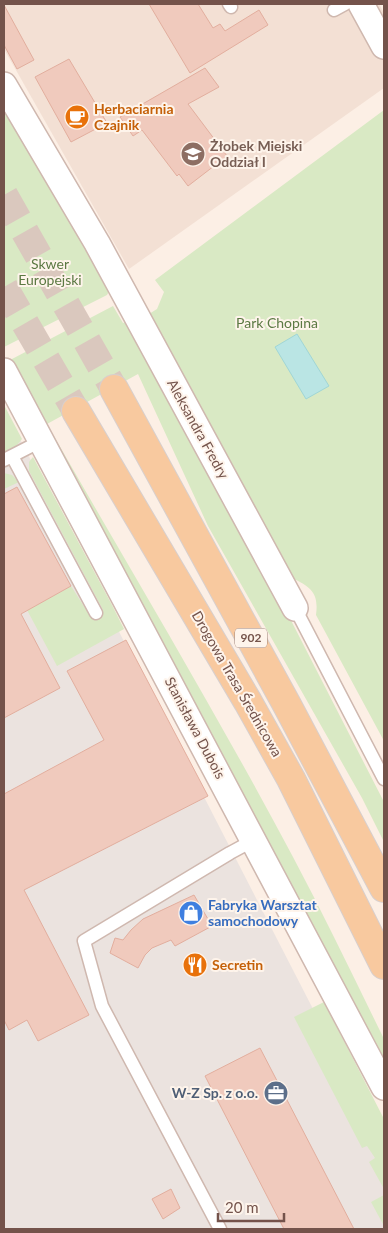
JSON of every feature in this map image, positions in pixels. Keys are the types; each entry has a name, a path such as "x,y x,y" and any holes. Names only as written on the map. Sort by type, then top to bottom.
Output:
{"main road":[{"name":"902","path":"114,389 287,704 384,888"},
{"name":"Drogowa Trasa Średnicowa","path":"76,411 253,710 291,779 384,964"}],"street":[{"path":"361,4 384,46"},
{"name":"Aleksandra Fredry","path":"4,85 97,243 295,608"},
{"name":"Stanisława Dubois","path":"6,382 41,441 384,1087"}],"lane":[{"path":"41,441 8,458 96,614"},
{"name":"Aleksandra Fredry","path":"295,608 384,779"},
{"path":"220,1229 102,1006 84,941 254,840"}],"shaded area":[{"path":"4,4 379,4 384,13 384,88 129,269 4,49"},
{"path":"4,408 384,1147 384,1229 4,1229"}],"green space":[{"name":"Skwer Europejski","path":"4,96 112,286 107,295 4,347"},
{"name":"Park Chopina","path":"384,110 384,741 316,615 315,596 304,584 292,578 149,314 157,309 164,292 155,280"},
{"path":"113,306 123,323 130,320 279,597 384,802 384,842 362,798 208,526 138,374 47,424 203,693 293,857 384,1039 384,1062 10,362 12,359"},
{"path":"4,405 22,439 17,445 4,452"},
{"path":"33,457 124,629 57,666 4,567 4,515 49,598 71,586 90,616 103,610 29,471 29,462"},
{"path":"4,473 12,475 19,482 4,489"},
{"path":"324,1002 384,1119 384,1189 369,1162 375,1158 367,1146 362,1148 294,1017"},
{"path":"384,1195 384,1226 371,1202"}],"water":[{"path":"297,334 329,386 306,399 275,347"}],"building":[{"path":"149,4 198,4 213,28 220,24 225,31 259,10 268,25 190,73"},
{"path":"4,5 34,60 17,69 4,45"},
{"path":"69,59 107,123 71,142 35,77"},
{"path":"205,68 219,87 188,104 227,156 188,186 179,174 177,176 142,130 133,136 120,117"},
{"path":"17,487 71,586 21,614 60,688 4,718 4,494"},
{"path":"126,640 208,796 24,890 89,1015 38,1041 27,1020 9,1030 4,1020 4,794 104,740 67,671"},
{"path":"194,895 212,926 175,946 171,940 152,948 145,955 138,968 110,953 115,938 123,940 143,919"},
{"path":"260,1048 354,1229 284,1229 205,1076"},
{"path":"171,1189 180,1208 163,1219 152,1199"}],"tunnel":[{"path":"4,195 114,389"},
{"path":"4,287 76,411"}],"place":[{"name":"Herbaciarnia Czajnik","path":"77,117"},
{"name":"Żłobek Miejski Oddział I","path":"193,154"},
{"name":"Fabryka Warsztat samochodowy","path":"191,913"},
{"name":"Secretin","path":"195,965"},
{"name":"W-Z Sp. z o.o.","path":"276,1093"}]}
